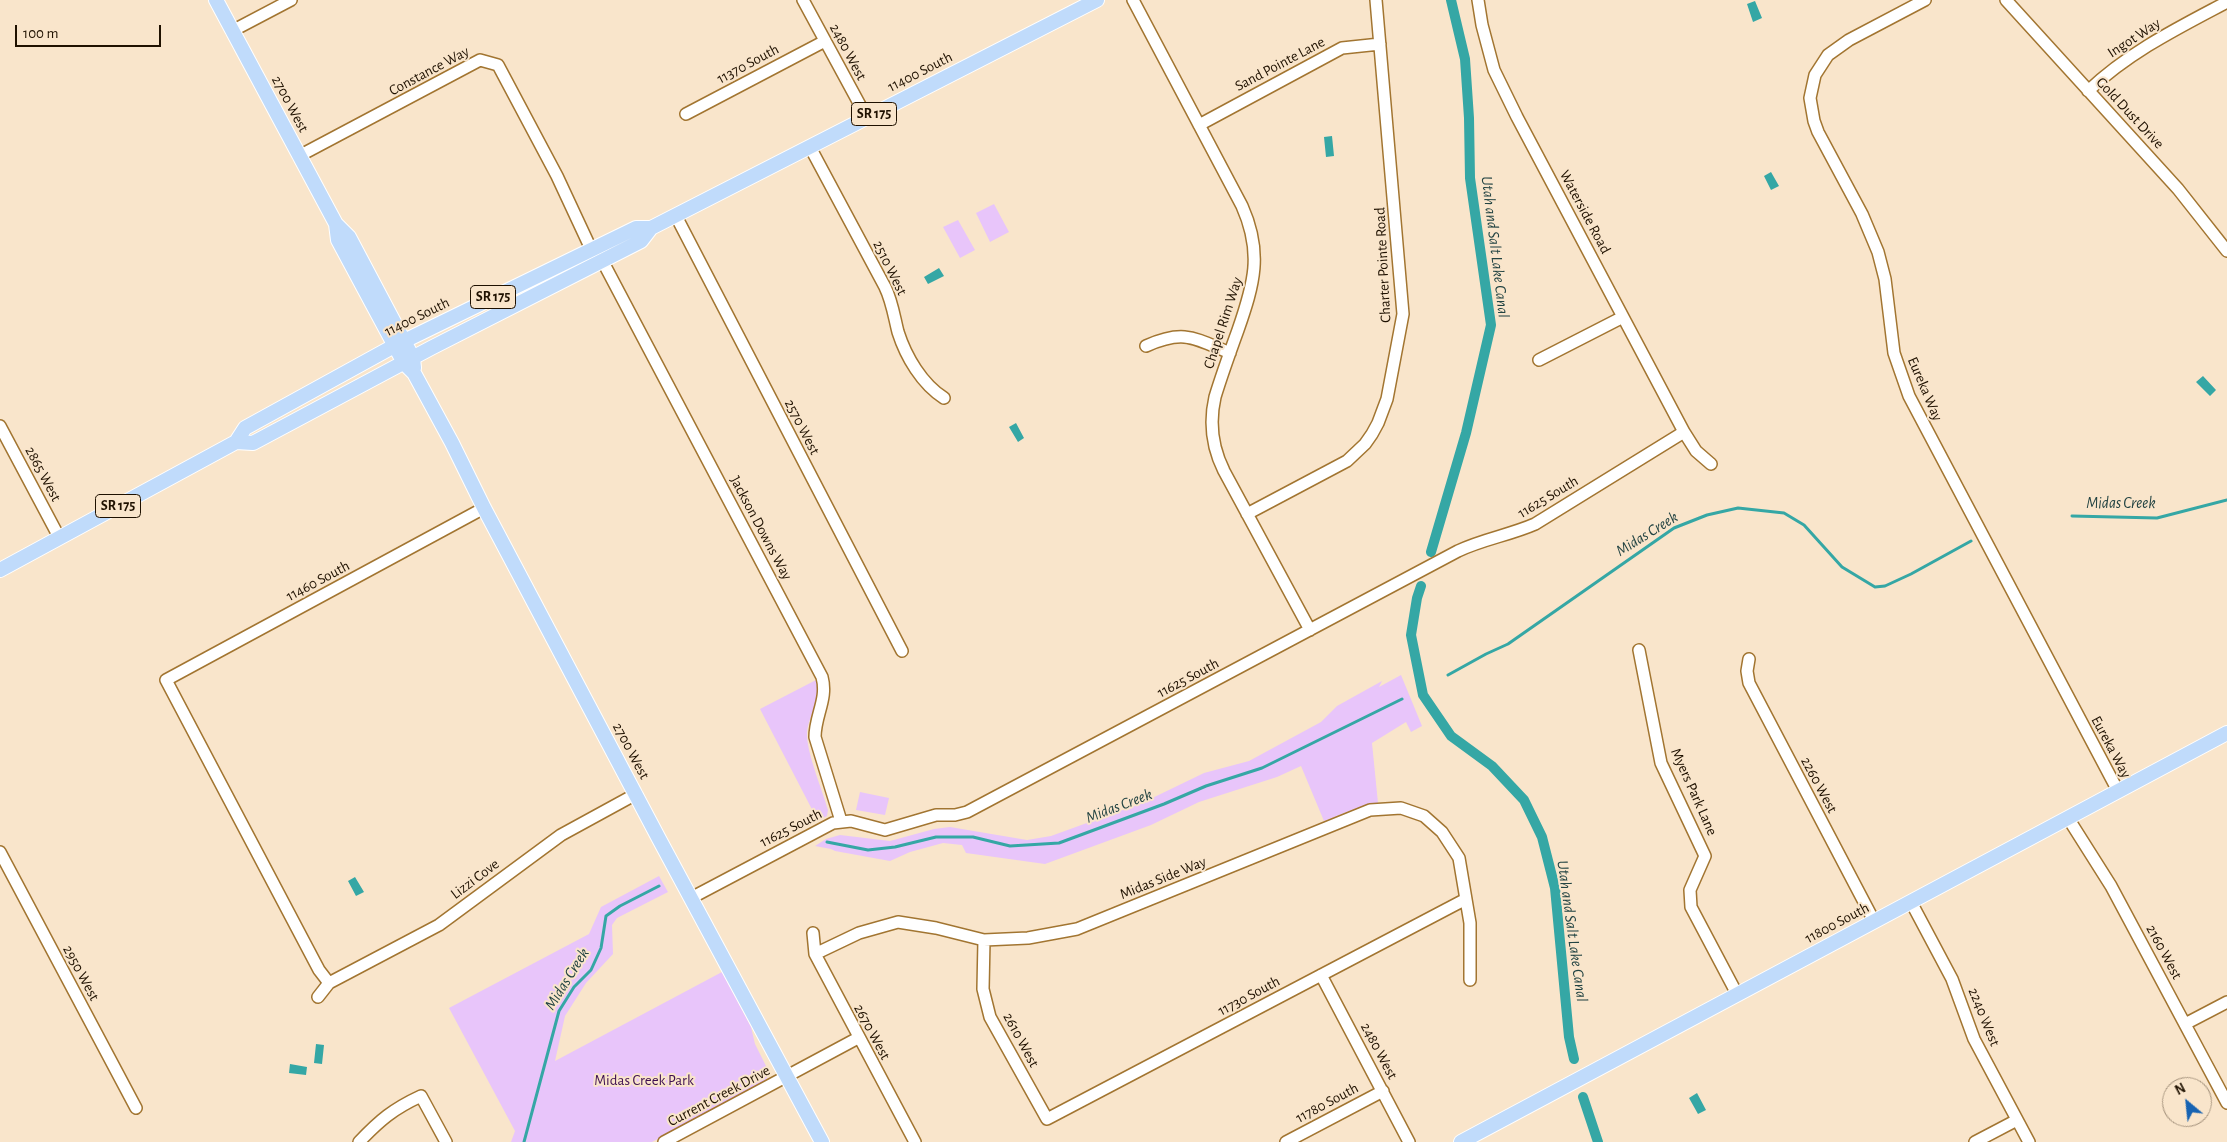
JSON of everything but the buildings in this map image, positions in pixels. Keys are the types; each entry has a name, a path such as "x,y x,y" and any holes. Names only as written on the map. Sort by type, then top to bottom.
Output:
{"main road":[{"name":"2700 West","path":"216,0 336,224 338,240 399,344 484,508 822,1142"},
{"name":"11400 South","path":"0,570 236,442 245,428 399,344 636,228 651,228 676,216 1091,1"},
{"name":"11400 South","path":"236,442 252,443 603,262 641,241 651,228"},
{"name":"11800 South","path":"1461,1142 2227,733"}],"street":[{"path":"232,31 291,0"},
{"name":"2480 West","path":"803,0 867,118"},
{"name":"Chapel Rim Way","path":"1133,0 1242,206 1250,226 1254,247 1255,270 1251,293 1213,406 1212,435 1219,462 1310,630"},
{"name":"Charter Pointe Road","path":"1247,514 1347,460 1365,444 1372,434 1387,399 1403,314 1376,0"},
{"name":"Waterside Road","path":"1478,0 1482,25 1494,70 1684,432 1696,451 1711,464"},
{"name":"Eureka Way","path":"1925,0 1849,40 1828,55 1821,65 1812,86 1810,98 1814,121 1862,214 1876,246 1885,279 1894,353 1909,396 2118,791"},
{"name":"Gold Dust Drive","path":"2006,0 2178,189 2227,252"},
{"name":"Ingot Way","path":"2088,91 2116,66 2148,44 2227,2"},
{"name":"11370 South","path":"686,114 825,41"},
{"name":"Sand Pointe Lane","path":"1199,125 1342,48 1380,44"},
{"name":"Constance Way","path":"299,156 480,60 498,65 557,176 592,249"},
{"name":"2510 West","path":"810,147 885,287 893,308 898,332 907,353 923,381 932,391 944,398"},
{"name":"2570 West","path":"676,216 902,651"},
{"name":"Jackson Downs Way","path":"603,262 822,677 825,695 814,737 841,821"},
{"path":"1539,360 1623,317"},
{"path":"1146,346 1167,337 1192,337 1230,353"},
{"name":"2865 West","path":"0,426 59,537"},
{"name":"11625 South","path":"692,898 750,865 841,821 851,821 885,830 936,816 967,812 1463,548 1520,531 1535,524 1684,432"},
{"name":"11460 South","path":"329,983 318,970 166,680 484,508"},
{"name":"Myers Park Lane","path":"1639,650 1661,764 1705,856 1690,890 1691,907 1737,994"},
{"name":"2260 West","path":"1749,659 1747,671 1749,684 1874,922"},
{"name":"Lizzi Cove","path":"318,997 329,983 439,925 561,834 636,794"},
{"name":"Midas Side Way","path":"814,954 860,932 898,922 936,928 984,940 1028,938 1077,929 1370,810 1402,808 1424,816 1442,832 1459,858 1470,924 1470,980"},
{"name":"2160 West","path":"2068,818 2112,886 2227,1103"},
{"name":"2950 West","path":"0,852 136,1108"},
{"name":"11730 South","path":"1047,1119 1466,899"},
{"name":"2240 West","path":"1912,902 1952,979 1974,1039 2029,1142"},
{"name":"2670 West","path":"813,933 814,954 915,1142"},
{"name":"2610 West","path":"984,940 983,989 990,1017 1047,1119"},
{"name":"2480 West","path":"1321,975 1409,1142"},
{"path":"2185,1024 2227,1002"},
{"name":"Current Creek Drive","path":"664,1142 858,1038"},
{"name":"11780 South","path":"1286,1142 1383,1091"},
{"path":"359,1142 385,1115 398,1106 421,1096 446,1142"},
{"path":"1975,1142 2017,1120"}],"green space":[{"path":"994,204 1009,232 990,242 976,213"},
{"path":"958,220 975,250 960,258 943,227"},
{"path":"1401,675 1422,726 1411,732 1406,722 1372,743 1378,803 1354,809 1324,821 1301,766 1277,777 1199,802 1151,825 1045,864 966,853 962,845 943,843 910,852 890,861 815,846 826,839 840,835 890,841 934,829 950,827 1027,840 1051,836 1142,803 1204,773 1249,761 1321,722 1337,706 1382,681 1379,687"},
{"path":"816,680 817,697 809,722 807,736 813,763 828,810 827,816 818,821 760,709"},
{"path":"860,792 889,798 885,815 856,810"},
{"name":"Midas Creek Park","path":"659,876 668,892 617,918 612,925 613,954 586,983 565,1016 555,1061 722,972 751,1027 755,1044 768,1070 767,1078 652,1142 511,1142 515,1131 449,1008 589,934 601,907"}],"water":[{"path":"1755,1 1762,18 1753,22 1747,4"},
{"path":"1332,136 1334,156 1326,157 1324,137"},
{"path":"1771,172 1779,186 1771,190 1764,176"},
{"path":"939,268 944,276 928,284 924,277"},
{"path":"2203,376 2216,390 2210,396 2196,382"},
{"path":"1016,423 1024,438 1018,442 1009,427"},
{"path":"355,877 364,892 356,896 348,881"},
{"path":"316,1044 324,1045 322,1064 314,1063"},
{"path":"290,1064 307,1067 306,1075 289,1073"},
{"path":"1697,1093 1706,1110 1698,1114 1689,1098"}],"waterway":[{"name":"Utah and Salt Lake Canal","path":"1431,552 1466,433 1491,325 1470,178 1469,118 1465,59 1451,0"},
{"name":"Midas Creek","path":"2072,516 2157,518 2227,500"},
{"name":"Midas Creek","path":"1448,675 1508,644 1674,528 1707,515 1738,508 1784,513 1804,525 1842,567 1875,587 1885,586 1911,574 1971,541"},
{"name":"Utah and Salt Lake Canal","path":"1421,586 1417,598 1411,635 1423,695 1451,736 1492,766 1524,800 1542,837 1555,888 1569,1037 1574,1059"},
{"name":"Midas Creek","path":"827,842 868,850 895,847 936,837 973,837 1010,846 1059,843 1164,804 1206,786 1262,768 1402,699"},
{"name":"Midas Creek","path":"524,1142 559,1011 574,987 591,970 601,948 606,916 620,906 659,886"},
{"name":"Utah and Salt Lake Canal","path":"1583,1097 1598,1142"}]}
